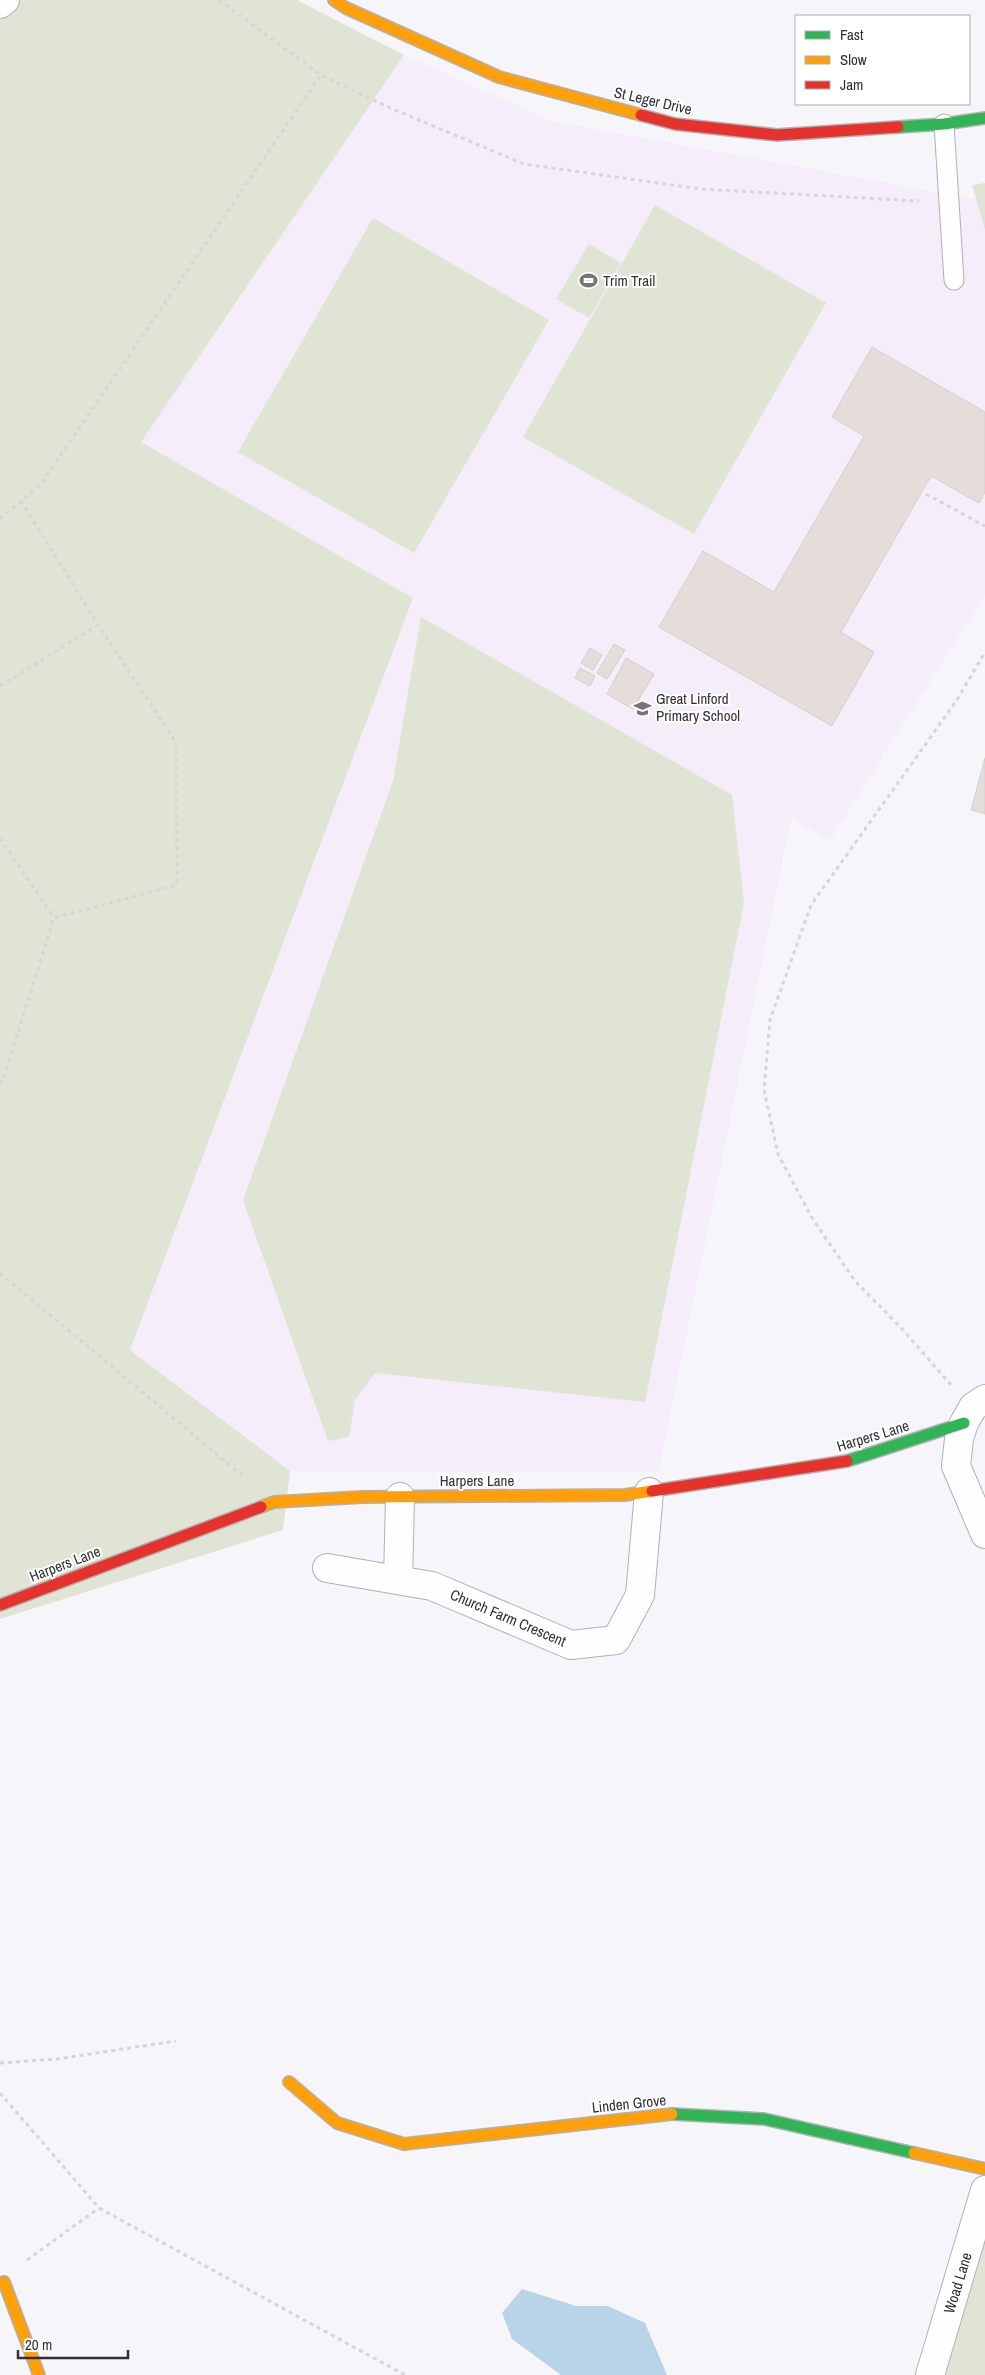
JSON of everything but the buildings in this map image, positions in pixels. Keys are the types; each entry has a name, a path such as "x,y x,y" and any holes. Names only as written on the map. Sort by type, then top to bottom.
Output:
{"street":[{"path":"0,4 5,0"},
{"name":"St Leger Drive","path":"334,0 346,8 498,76 675,124 778,136 944,124 985,118"},
{"path":"974,1410 956,1466 985,1534"},
{"name":"Harpers Lane","path":"0,1605 274,1502 400,1497 625,1495 649,1492 850,1461 974,1410"},
{"name":"Church Farm Crescent","path":"326,1568 432,1586 571,1645 616,1640 640,1595 649,1492"},
{"path":"398,1580 400,1497"},
{"name":"Linden Grove","path":"289,2082 337,2123 404,2144 672,2114 764,2119 985,2169"},
{"name":"Woad Lane","path":"930,2375 985,2190"},
{"path":"4,2282 38,2375"}],"lane":[{"path":"944,124 954,280"}],"path":[{"path":"219,0 321,74 388,107 524,164 701,189 948,203"},
{"path":"0,519 41,484 321,74"},
{"path":"926,494 985,526"},
{"path":"21,501 98,625 176,742 177,885 54,918"},
{"path":"0,686 98,625"},
{"path":"974,1410 956,1392 904,1331 855,1281 812,1218 778,1154 764,1090 770,1020 811,905 957,700 985,652"},
{"path":"0,838 54,918"},
{"path":"0,1084 4,1077 54,918"},
{"path":"0,1273 274,1502"},
{"path":"0,2063 58,2060 176,2041"},
{"path":"0,2093 99,2208 405,2375"},
{"path":"4,2282 17,2268 99,2208"}],"shaded area":[{"name":"Great Linford Primary School","path":"404,55 552,121 985,201 985,595 830,840 791,819 659,1471 290,1471 130,1350 413,598 141,442"}],"green space":[{"path":"4,0 297,0 404,55 141,442 413,598 130,1350 290,1471 283,1530 0,1619 0,5"},
{"path":"985,183 985,230 972,185"},
{"path":"655,205 826,303 694,534 523,437"},
{"path":"373,218 549,320 414,553 238,452"},
{"name":"Trim Trail","path":"589,244 621,263 589,318 556,299"},
{"path":"421,617 732,795 744,903 645,1402 375,1373 355,1400 349,1437 328,1441 243,1200 393,781"},
{"path":"985,2190 985,2375 930,2375"}],"water":[{"path":"522,2289 576,2306 608,2306 645,2323 667,2375 561,2375 512,2339 502,2313"}],"traffic: fast":[{"path":"898,127 944,124 985,118"},
{"path":"847,1461 964,1423"},
{"path":"672,2114 764,2119 914,2153"}],"traffic: slow":[{"path":"334,0 346,8 499,77 641,115"},
{"path":"261,1507 274,1502 362,1497 625,1495 652,1491"},
{"path":"289,2082 337,2123 404,2144 672,2114"},
{"path":"914,2153 985,2169"},
{"path":"4,2282 39,2375"}],"traffic: jam":[{"path":"641,115 675,124 777,135 898,127"},
{"path":"652,1491 847,1461"},
{"path":"0,1605 261,1507"}],"place":[{"name":"Trim Trail","path":"589,281"},
{"name":"Great Linford Primary School","path":"642,708"}]}
